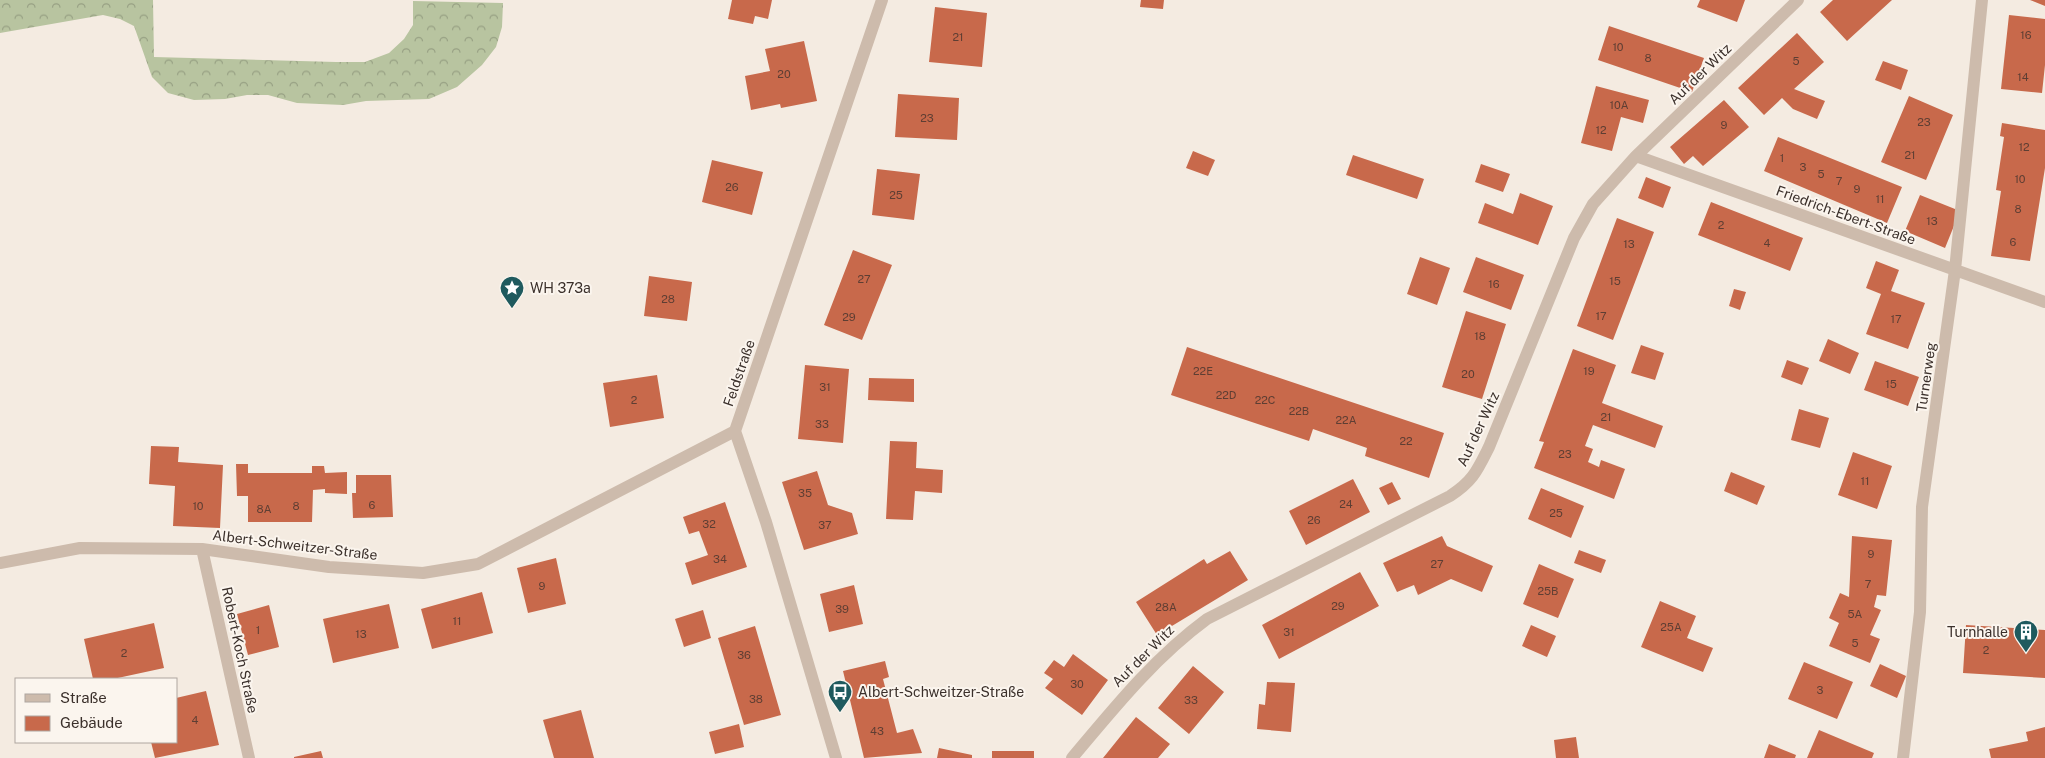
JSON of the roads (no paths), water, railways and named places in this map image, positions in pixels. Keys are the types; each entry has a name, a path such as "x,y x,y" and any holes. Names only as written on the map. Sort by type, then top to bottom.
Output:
{"street":[{"name":"Feldstraße","path":"735,431 882,0"},
{"name":"Auf der Witz","path":"1072,758 1136,682 1183,637 1207,619 1450,496 1467,485 1480,466 1489,447 1574,238 1593,204 1636,156 1798,0"},
{"name":"Turnerweg","path":"1903,758 1920,612 1922,507 1955,270 1982,0"},
{"name":"Friedrich-Ebert-Straße","path":"1636,156 2045,302"},
{"name":"Albert-Schweitzer-Straße","path":"0,563 80,548 202,549 329,567 423,573 478,564 735,431"},
{"path":"735,431 766,522 836,758"},
{"name":"Robert-Koch Straße","path":"202,549 248,758"}],"place":[{"name":"WH 373a","path":"512,309"},
{"name":"Turnhalle","path":"2026,653"},
{"name":"Albert-Schweitzer-Straße","path":"840,713"}]}
